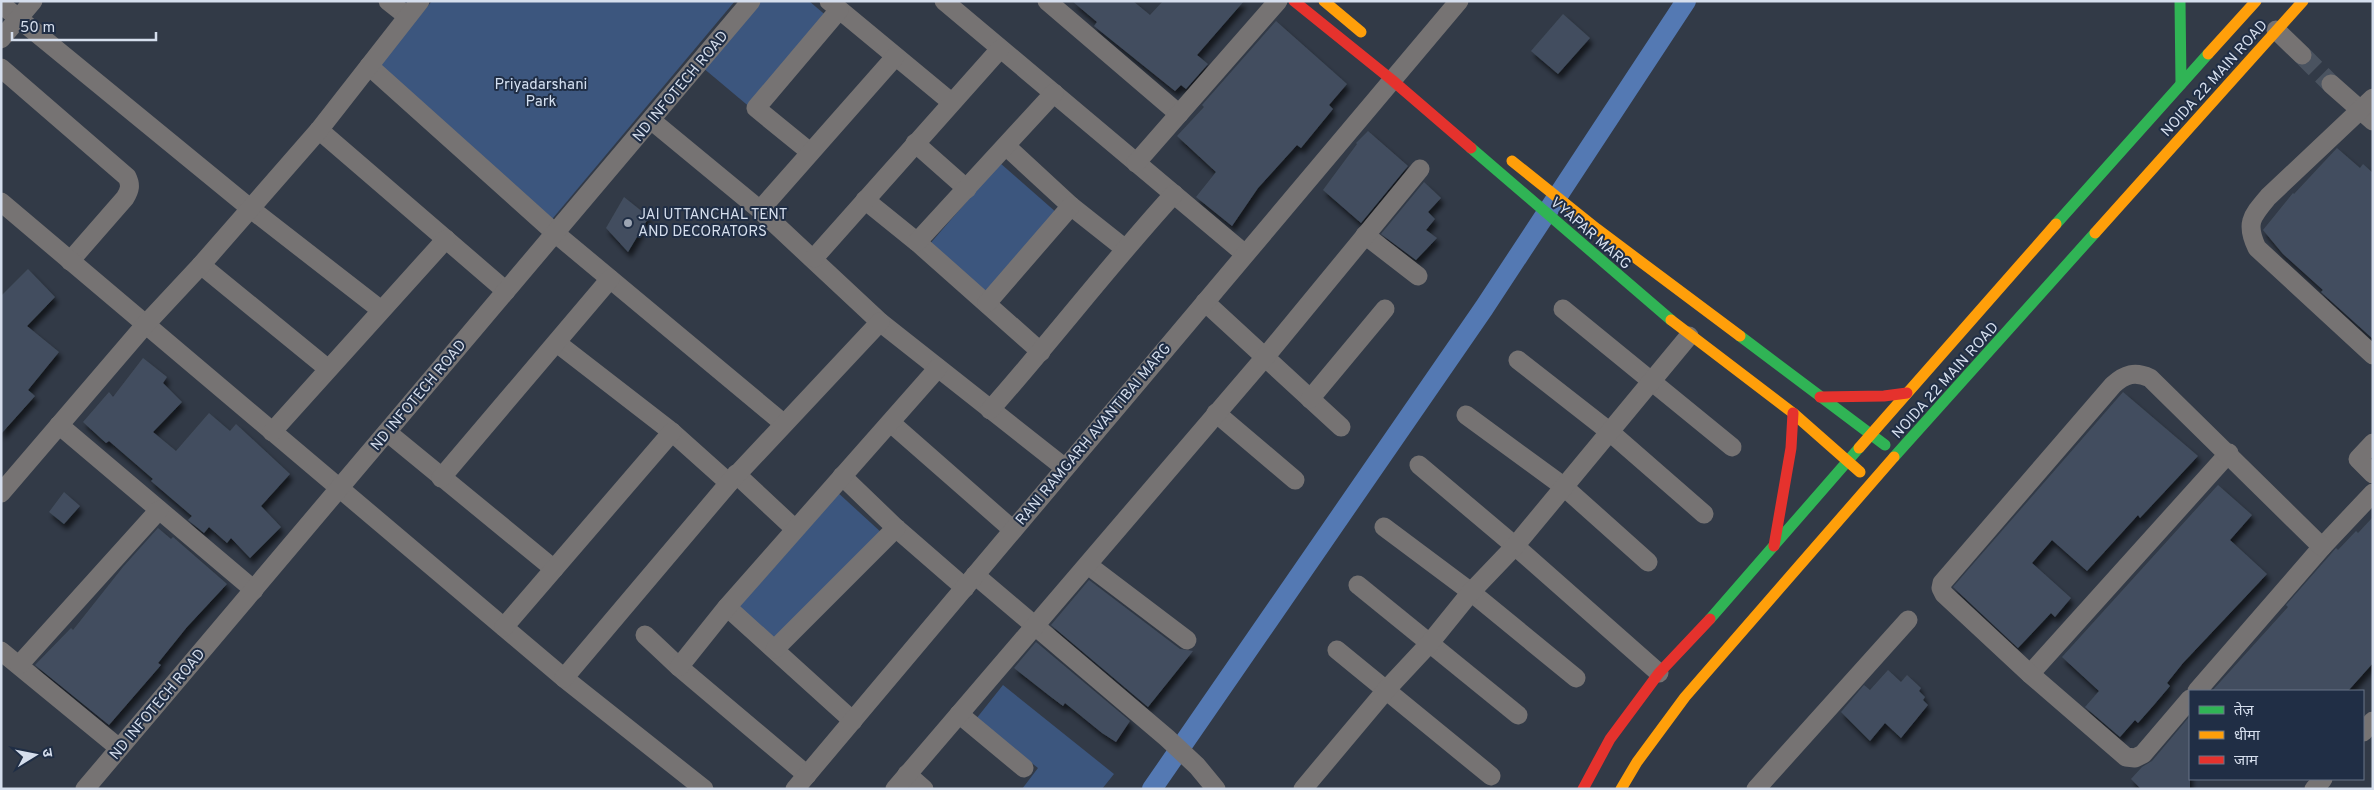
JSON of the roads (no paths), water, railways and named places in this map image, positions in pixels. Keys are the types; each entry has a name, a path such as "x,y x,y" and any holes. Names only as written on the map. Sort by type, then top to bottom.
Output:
{"street":[{"path":"1,39 33,1"},
{"path":"388,1 407,16"},
{"path":"1,493 145,325 251,209 319,130 420,1"},
{"name":"ND INFOTECH ROAD","path":"85,789 751,1"},
{"path":"944,1 1245,254"},
{"path":"1047,1 1179,114"},
{"path":"1136,163 1278,1"},
{"name":"VYAPAR MARG","path":"1294,1 1400,70 1525,195 1689,336 1793,413 1872,482"},
{"path":"1324,1 1367,37"},
{"name":"RANI RAMGARH AVANTIBAI MARG","path":"801,782 1459,1"},
{"path":"2180,1 2182,42 2181,84"},
{"path":"2237,1 2254,8"},
{"name":"NOIDA 22 MAIN ROAD","path":"1621,789 1637,762 1685,697 2272,28 2303,1"},
{"path":"1,4 251,209 381,310"},
{"path":"810,152 756,108 834,6 951,102"},
{"name":"NOIDA 22 MAIN ROAD","path":"1583,789 1610,739 1659,673 1774,546 2181,84 2254,8"},
{"path":"2272,28 2302,55"},
{"path":"814,258 1000,48"},
{"path":"760,210 895,57"},
{"path":"369,66 555,233 784,423"},
{"path":"1,68 127,177 130,183 130,190 126,198 70,261"},
{"path":"2331,84 2369,110 2268,197 2249,224 2252,238 2257,248 2373,355"},
{"path":"917,242 1054,93"},
{"path":"651,120 760,210 814,258 880,322 1065,468"},
{"path":"319,130 506,291"},
{"path":"915,143 967,189"},
{"path":"1006,146 1071,206 1124,248"},
{"name":"VYAPAR MARG","path":"1506,155 1573,210 1872,434 1897,455"},
{"path":"895,789 1266,356 1420,169"},
{"path":"990,410 1041,352 1124,248 1174,194"},
{"path":"865,200 917,242 1041,352"},
{"path":"1,202 564,678 704,789"},
{"path":"987,303 1071,206"},
{"path":"1364,235 1418,276"},
{"path":"272,432 446,239"},
{"path":"201,265 328,368"},
{"path":"441,478 610,278"},
{"path":"1205,302 1266,356 1341,428"},
{"path":"1310,399 1385,308"},
{"path":"1563,309 1732,447"},
{"path":"564,678 732,478 880,322"},
{"path":"1303,789 1387,689 1429,644 1471,592 1515,546 1689,336"},
{"path":"557,343 795,529"},
{"path":"1518,360 1610,432 1704,514"},
{"path":"679,667 727,607 938,368"},
{"path":"2189,700 2143,754 2134,758 2126,757 2030,674 1944,594 1941,588 1942,583 2113,385 2131,373 2140,373 2150,378 2322,547"},
{"path":"1820,396 1884,396 1908,393"},
{"path":"1216,413 1295,480"},
{"path":"1774,546 1790,448 1793,413"},
{"path":"1466,415 1563,486 1648,562"},
{"path":"890,424 1013,530"},
{"path":"59,425 254,590"},
{"path":"387,432 554,569"},
{"path":"504,627 672,432"},
{"path":"2373,443 2358,459 2373,474"},
{"path":"2030,674 2228,453"},
{"path":"1419,465 1515,546 1659,673"},
{"path":"842,476 896,528 1035,625 1167,738 1197,766 1216,789"},
{"path":"2198,690 2322,547 2373,494"},
{"path":"19,666 160,510"},
{"path":"775,650 896,528"},
{"path":"1384,528 1471,592 1576,678"},
{"path":"1088,565 1187,640"},
{"path":"1358,585 1518,715"},
{"path":"727,607 853,721"},
{"path":"1756,789 1908,620"},
{"path":"645,635 801,782"},
{"path":"1337,650 1491,776"},
{"path":"1,651 119,748"},
{"path":"959,714 1024,768"},
{"path":"2364,731 2373,720"},
{"path":"907,774 924,789"}],"waterway":[{"path":"1152,789 1484,308 1686,1"}],"tunnel":[{"path":"2302,55 2331,84"}],"place":[{"name":"JAI UTTANCHAL TENT AND DECORATORS","path":"628,223"}],"park label":[{"name":"Priyadarshani Park","path":"541,92"}]}
